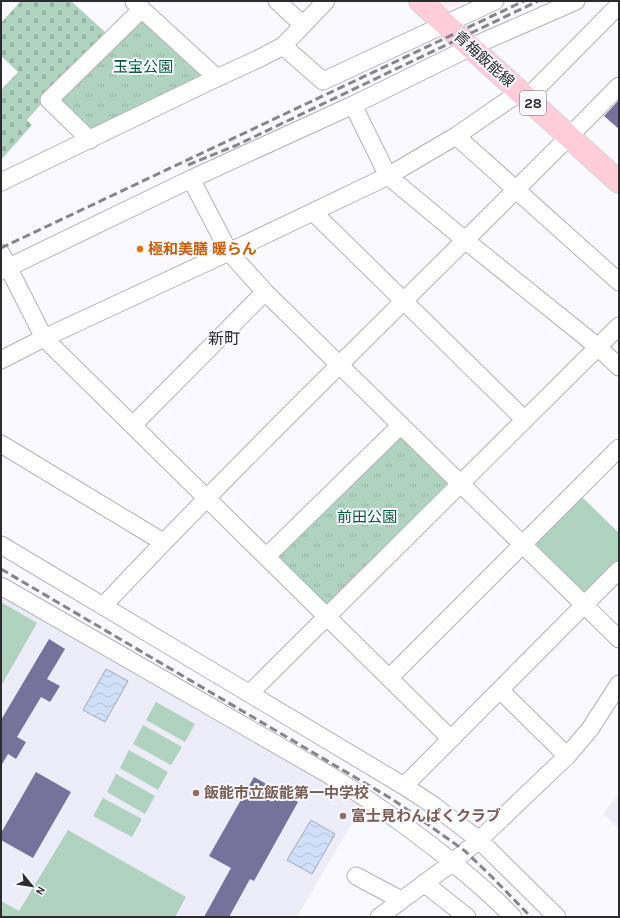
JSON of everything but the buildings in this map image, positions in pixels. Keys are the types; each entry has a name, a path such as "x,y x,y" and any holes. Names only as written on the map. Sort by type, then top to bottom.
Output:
{"main road":[{"name":"青梅飯能線","path":"420,1 619,182"}],"street":[{"path":"277,1 303,25"},
{"path":"1,182 283,46 326,1"},
{"path":"283,46 323,81 495,1"},
{"path":"451,739 44,338 4,264 353,105 471,47 576,1"},
{"path":"90,140 50,100 138,5 217,78"},
{"path":"1,360 44,338 388,176 524,95 619,6"},
{"path":"104,605 163,542 619,86"},
{"path":"353,105 388,176 598,347 619,367"},
{"path":"456,136 619,282"},
{"path":"191,179 229,252 265,292 619,639"},
{"path":"313,212 525,420"},
{"path":"133,425 265,292"},
{"path":"250,693 619,326"},
{"path":"266,557 401,424"},
{"path":"1,444 163,542"},
{"path":"390,678 619,448"},
{"path":"1,545 104,605 433,805 479,840 557,917"},
{"path":"404,786 619,570"},
{"path":"1,586 372,801 453,862 513,917"},
{"path":"379,917 424,882 453,862 479,840 567,756 590,729 619,684"},
{"path":"500,690 567,756"},
{"path":"356,876 401,900"},
{"path":"424,882 467,917"}],"shaded area":[{"path":"435,1 459,1 461,4 454,7 441,6"},
{"name":"飯能市立飯能第一中学校","path":"1,593 363,804 297,917 1,917"},
{"path":"619,794 619,829 603,813"}],"green space":[{"path":"21,1 71,1 105,32 27,120 32,125 1,160 1,90 18,72 1,56 1,23"},
{"name":"玉宝公園","path":"142,9 210,72 90,140 49,100"},
{"name":"前田公園","path":"401,425 461,484 327,617 266,557"},
{"path":"581,496 619,533 619,561 588,593 578,592 537,551 536,543"},
{"path":"1,602 37,623 1,686"},
{"path":"156,702 195,724 185,742 146,720"},
{"path":"143,725 182,747 171,765 133,744"},
{"path":"129,750 168,772 158,790 120,768"},
{"path":"116,774 155,796 145,814 107,792"},
{"path":"103,798 142,819 132,837 93,816"},
{"path":"68,830 186,897 175,917 1,917 1,901 19,911"}],"water":[{"path":"106,669 128,681 105,722 83,710"},
{"path":"311,820 335,834 312,874 287,860"}],"railway":[{"path":"1,248 524,1"},
{"path":"188,165 237,145 538,1"},
{"path":"1,569 392,799 465,851 531,917"}],"place":[{"name":"極和美膳 暖らん","path":"140,249"},
{"name":"飯能市立飯能第一中学校","path":"196,793"},
{"name":"富士見わんぱくクラブ","path":"343,816"}],"district":[{"name":"新町","path":"224,338"}]}
